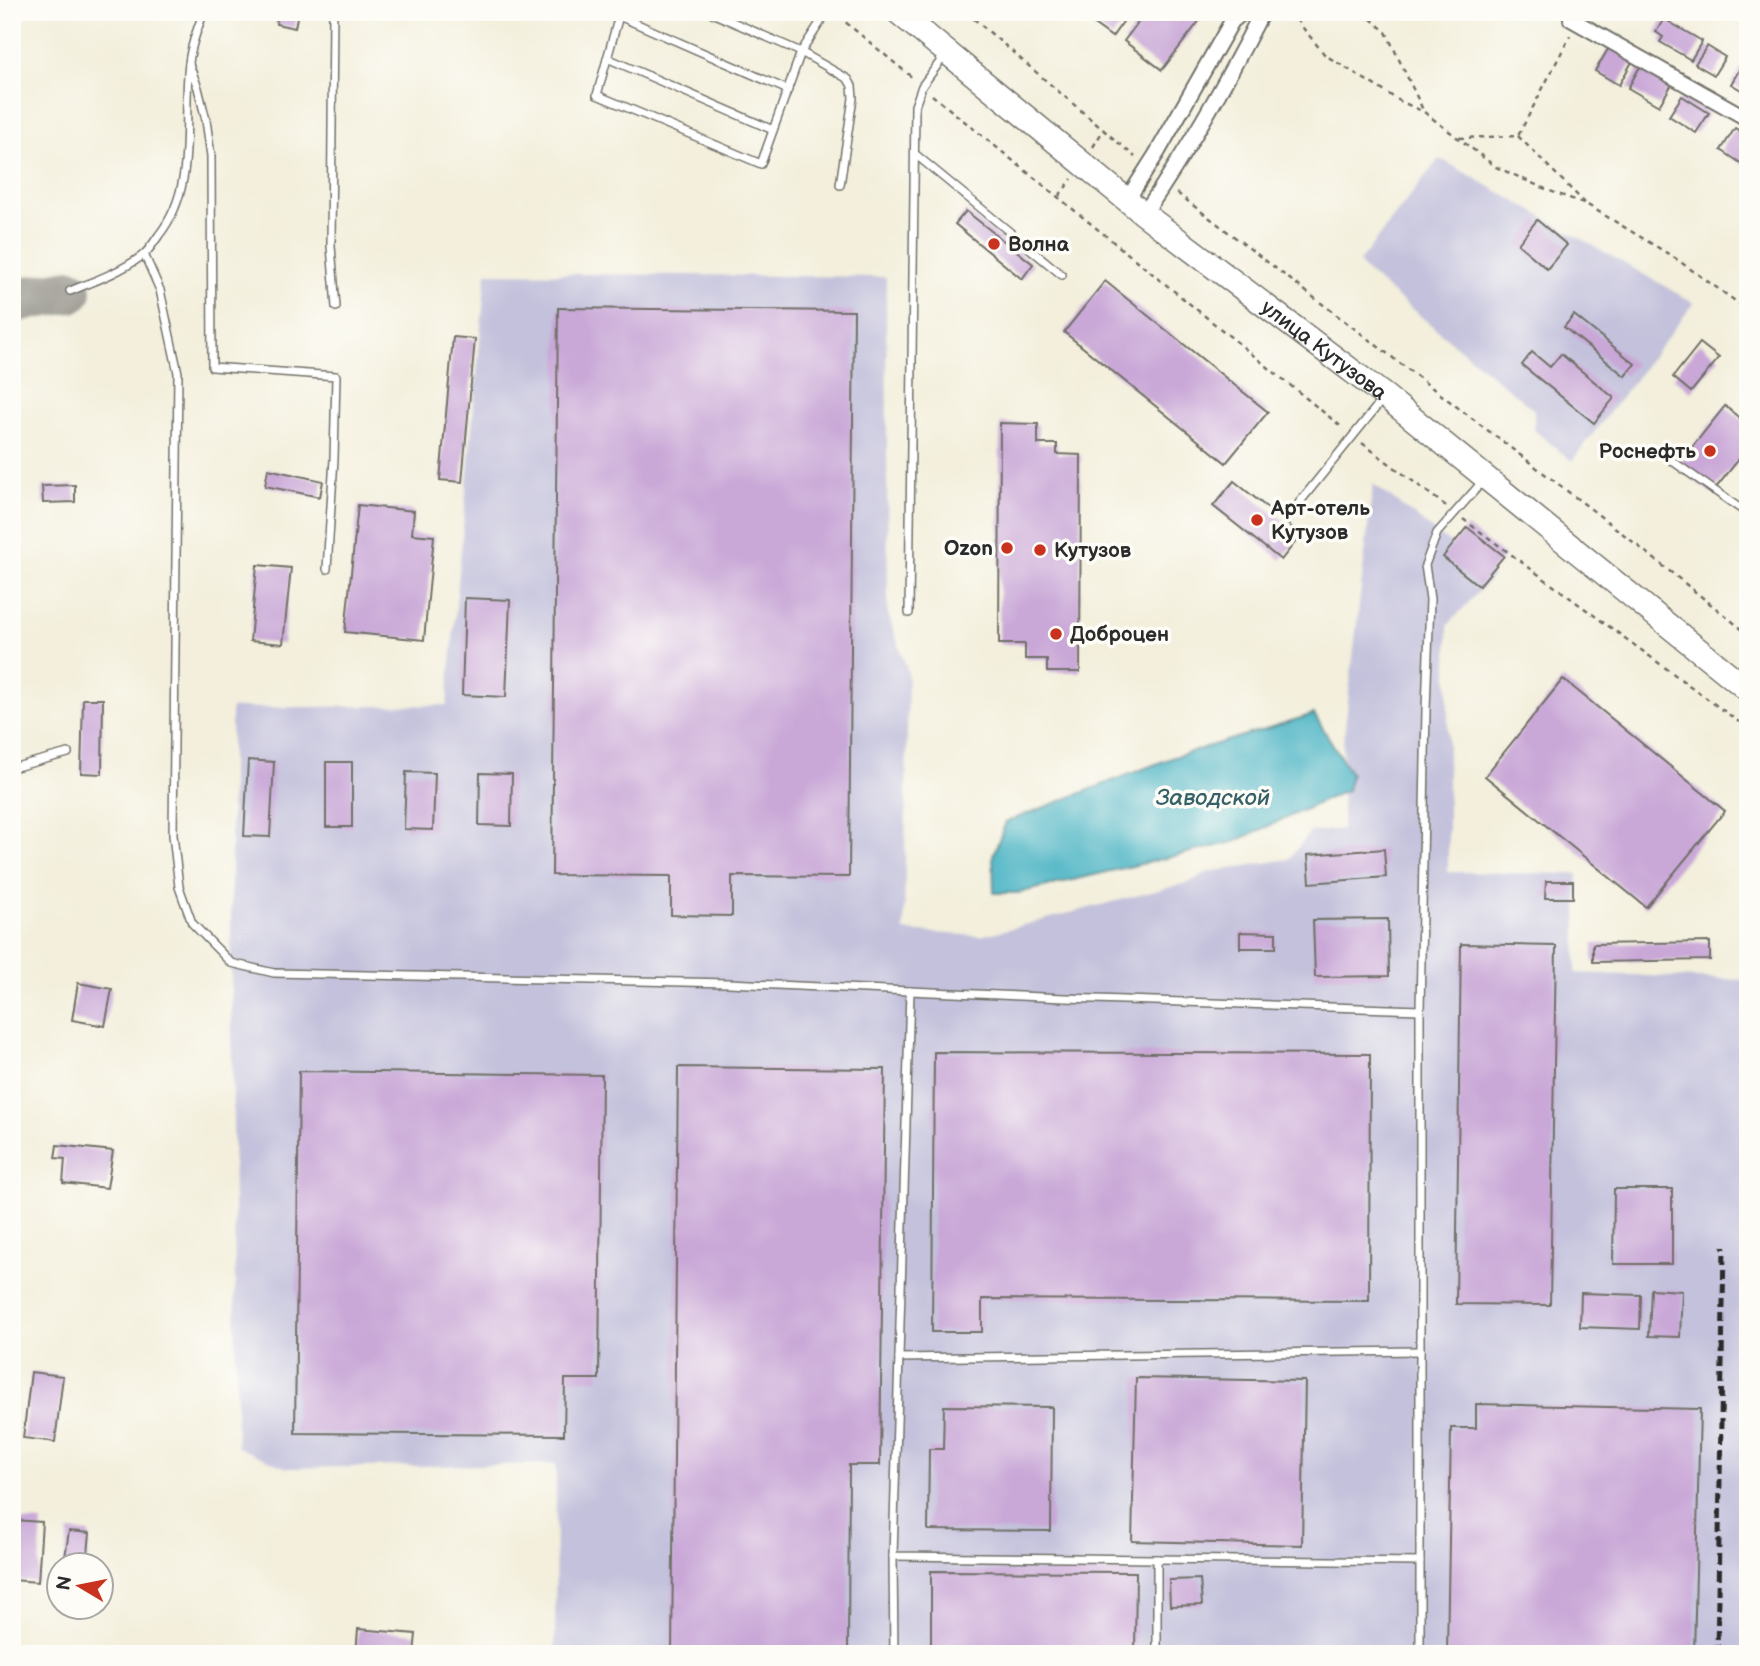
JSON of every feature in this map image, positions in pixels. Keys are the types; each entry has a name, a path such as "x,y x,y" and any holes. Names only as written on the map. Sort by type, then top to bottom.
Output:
{"main road":[{"name":"улица Кутузова","path":"898,12 1135,207 1385,396 1748,690"}],"street":[{"path":"1135,207 1148,169 1232,21 1243,12"},
{"path":"1135,207 1165,183 1244,48 1262,12"},
{"path":"1571,22 1748,119"}],"lane":[{"path":"70,291 114,274 144,254 163,231 178,202 185,171 189,64 195,32 204,12"},
{"path":"334,12 331,246 335,307"},
{"path":"710,12 801,52 849,79 853,98 840,185"},
{"path":"788,90 620,14 597,95 761,164 774,130 788,90 801,52 827,12"},
{"path":"909,613 915,106 922,86 947,51"},
{"path":"607,58 774,130"},
{"path":"189,64 206,120 211,156 212,367 336,376 327,569"},
{"path":"915,154 1062,275"},
{"path":"144,254 160,290 178,373 173,835 179,887 192,923 230,963 274,973 729,983 1420,1010"},
{"path":"1299,503 1385,396"},
{"path":"1658,451 1748,514"},
{"path":"1420,1654 1420,1010 1430,599 1425,565 1437,533 1486,477"},
{"path":"12,768 68,753"},
{"path":"894,1654 893,1556 909,991"},
{"path":"899,1358 1420,1351"},
{"path":"893,1556 1420,1562"},
{"path":"1157,1559 1157,1654"}],"path":[{"path":"834,12 1352,436 1740,722"},
{"path":"966,12 1148,169"},
{"path":"1290,12 1325,55 1400,101 1424,112 1496,167 1586,204 1672,256 1748,310"},
{"path":"1363,12 1386,32 1424,112"},
{"path":"1518,136 1571,22"},
{"path":"1458,138 1518,136 1586,204"},
{"path":"1165,183 1617,529 1748,634"}],"shaded area":[{"path":"1438,160 1443,160 1694,303 1572,461 1534,430 1534,410 1362,268 1359,262"},
{"path":"486,273 886,277 888,614 908,672 904,931 981,936 1190,882 1208,872 1289,859 1310,832 1342,829 1343,744 1373,484 1493,576 1448,625 1448,872 1578,874 1576,973 1748,980 1746,1654 555,1654 556,1464 287,1468 237,1447 231,708 447,705"}],"water":[{"name":"Заводской","path":"1314,714 1351,774 1347,790 1234,842 1018,893 994,893 993,855 1006,822 1174,757"}],"building":[{"path":"278,12 298,12 295,28 276,24"},
{"path":"1092,12 1130,12 1112,37 1087,19"},
{"path":"1146,12 1206,12 1162,70 1124,41"},
{"path":"1664,19 1702,41 1691,60 1660,42 1663,37 1656,32"},
{"path":"1610,46 1633,60 1619,85 1595,71"},
{"path":"1707,46 1725,57 1714,75 1695,64"},
{"path":"1641,65 1672,84 1659,106 1628,88"},
{"path":"1742,65 1748,69 1748,94 1731,84"},
{"path":"1682,96 1709,113 1696,133 1669,116"},
{"path":"1735,128 1748,136 1748,168 1721,150"},
{"name":"Волна","path":"966,211 1033,264 1022,279 955,224"},
{"path":"1537,220 1567,245 1547,269 1518,244"},
{"path":"1105,281 1268,412 1226,463 1064,332"},
{"path":"558,308 854,311 849,877 732,876 732,916 671,915 671,876 552,875"},
{"path":"1574,315 1635,364 1625,376 1564,327"},
{"path":"453,337 475,339 462,482 440,480"},
{"path":"1700,343 1719,358 1691,392 1673,377"},
{"path":"1532,352 1550,367 1561,354 1614,398 1594,423 1522,365"},
{"path":"1725,406 1748,425 1748,448 1711,494 1677,466"},
{"name":"Кутузов","path":"1000,423 1038,424 1038,444 1057,444 1057,454 1081,455 1080,672 1047,672 1047,659 1025,659 1025,644 999,644"},
{"path":"268,469 323,481 320,497 265,486"},
{"name":"Арт-отель Кутузов","path":"1234,481 1301,535 1281,560 1213,506"},
{"path":"75,485 75,502 43,503 42,486"},
{"path":"358,505 414,511 412,534 434,536 424,640 345,632"},
{"path":"1467,527 1504,556 1479,586 1443,557"},
{"path":"257,565 291,568 283,644 250,641"},
{"path":"465,598 510,600 506,697 462,695"},
{"path":"1563,679 1725,811 1646,907 1485,776"},
{"path":"83,699 103,699 102,774 81,773"},
{"path":"248,760 274,762 270,837 244,836"},
{"path":"326,762 352,762 352,827 326,827"},
{"path":"406,772 435,773 433,830 404,829"},
{"path":"480,773 512,774 511,826 479,825"},
{"path":"1384,849 1386,877 1310,883 1308,855"},
{"path":"1546,881 1573,881 1573,898 1545,898"},
{"path":"1388,919 1389,976 1315,977 1313,920"},
{"path":"1240,932 1276,933 1276,948 1240,948"},
{"path":"1710,942 1710,960 1593,962 1593,944"},
{"path":"1461,944 1556,946 1550,1305 1456,1304"},
{"path":"78,983 112,989 105,1026 72,1020"},
{"path":"934,1052 1370,1054 1369,1301 982,1299 982,1332 932,1332"},
{"path":"678,1067 885,1069 880,1465 849,1465 848,1654 672,1654"},
{"path":"299,1071 602,1075 599,1379 565,1379 564,1435 295,1433"},
{"path":"57,1145 113,1151 107,1188 63,1183 65,1159 55,1158"},
{"path":"1614,1189 1672,1189 1672,1264 1613,1264"},
{"path":"1651,1289 1682,1291 1680,1337 1649,1336"},
{"path":"1581,1293 1641,1295 1640,1329 1580,1327"},
{"path":"31,1372 63,1376 55,1442 23,1438"},
{"path":"1136,1378 1305,1381 1302,1545 1132,1541"},
{"path":"1476,1404 1700,1409 1694,1654 1447,1654 1451,1428 1476,1428"},
{"path":"944,1406 1052,1407 1051,1531 928,1530 929,1449 943,1449"},
{"path":"13,1520 42,1522 38,1582 12,1580"},
{"path":"69,1531 90,1533 88,1550 66,1550"},
{"path":"931,1571 1136,1572 1135,1654 931,1654"},
{"path":"1200,1579 1202,1605 1170,1606 1169,1580"},
{"path":"358,1629 416,1634 414,1654 356,1654"}],"taxiway":[{"path":"12,301 70,291"}],"railway":[{"path":"1717,1654 1724,1246"}],"place":[{"name":"Волна","path":"994,244"},
{"name":"Роснефть","path":"1710,451"},
{"name":"Арт-отель Кутузов","path":"1257,520"},
{"name":"Ozon","path":"1007,548"},
{"name":"Кутузов","path":"1040,550"},
{"name":"Доброцен","path":"1056,634"}]}
